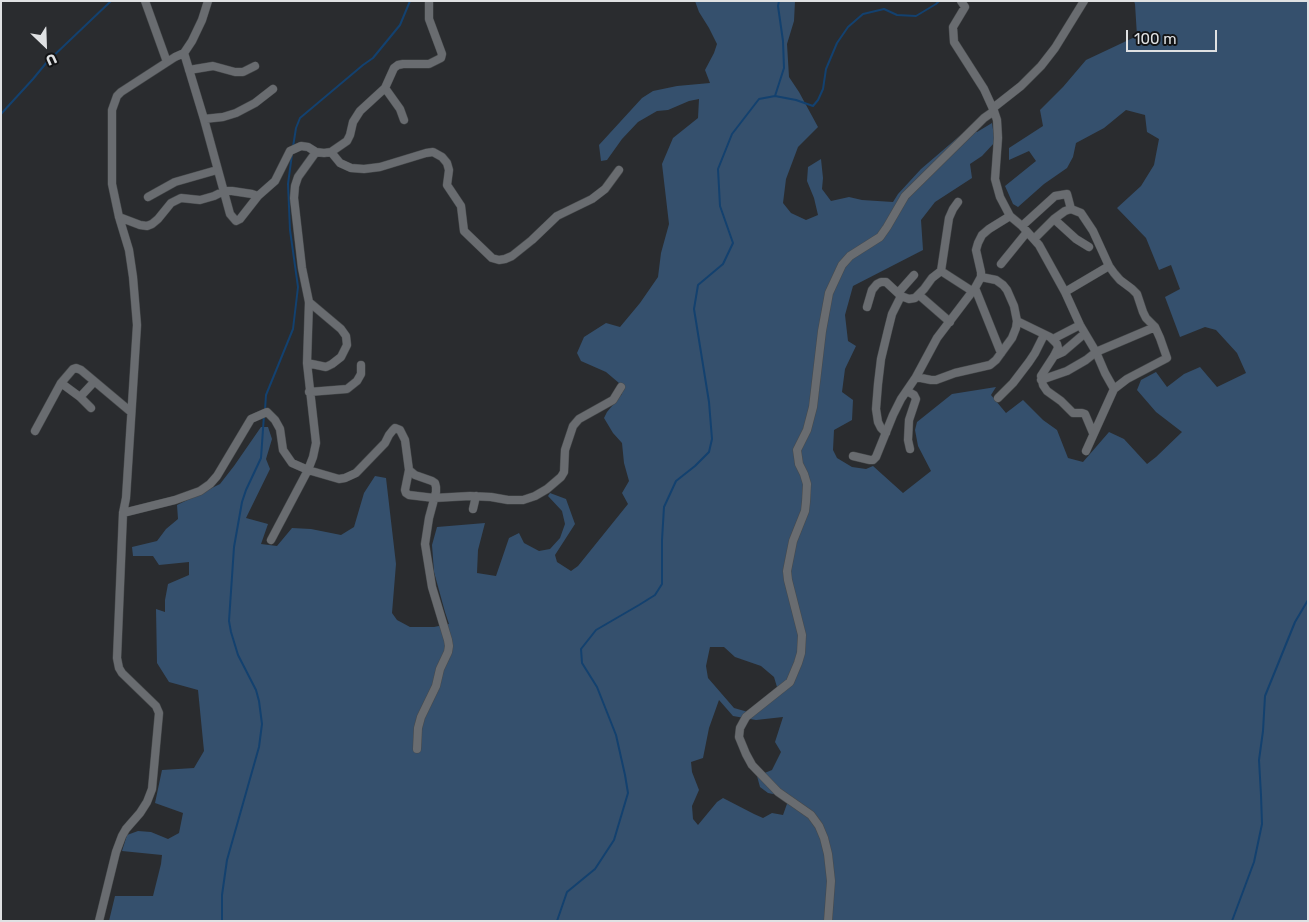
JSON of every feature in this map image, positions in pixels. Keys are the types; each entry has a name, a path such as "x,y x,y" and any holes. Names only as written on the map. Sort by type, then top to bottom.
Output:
{"street":[{"path":"144,1 167,62"},
{"path":"99,921 116,852 122,836 140,814 152,789 159,720 158,709 122,673 117,664 123,513 126,498 137,325 129,250 119,218 112,184 112,110 117,96 121,92 184,53 202,20 208,1"},
{"path":"184,53 230,214 236,220 240,218 258,196 275,182 294,149 301,146 308,147 316,152 331,152 347,141 353,122 360,111 385,88 394,68 398,65 429,64 441,58 442,54 429,18 429,1"},
{"path":"961,1 965,7 954,27 954,42 984,89 997,120 998,138 995,179 1000,197 1010,216 1034,239 1065,292 1084,334 1096,352 1114,389"},
{"path":"828,921 831,881 828,854 819,826 811,815 778,792 752,765 739,737 740,728 746,717 790,682 798,663 802,635 787,571 793,541 805,511 806,502 807,484 799,464 797,450 813,407 829,293 842,265 850,256 880,237 905,196 984,118 1041,66 1055,48 1084,1"},
{"path":"189,70 213,66 235,72 243,72 255,66"},
{"path":"385,88 400,109 404,120"},
{"path":"204,119 223,117 236,113 255,103 273,89"},
{"path":"271,540 308,470 316,443 307,363 309,302 302,268 294,198 298,177 316,152"},
{"path":"331,152 340,163 351,168 364,169 380,167 426,153 433,152 442,157 447,163 449,170 448,185 461,206 464,231 492,258 499,260 512,256 557,216 605,189 619,170"},
{"path":"148,197 175,182 217,170"},
{"path":"119,218 147,226 158,219 171,203 178,200 186,198 200,200 224,191 243,192 258,196"},
{"path":"1001,264 1024,229 1055,196 1067,194 1071,209"},
{"path":"867,307 872,290 883,281 899,294 909,299 915,298 932,278 941,271 949,218 958,202"},
{"path":"1034,239 1065,211 1071,209 1081,213 1087,220 1108,266 1120,280 1138,294 1146,318 1155,327 1167,358 1114,389 1086,451"},
{"path":"853,456 870,460 876,457 901,399 916,377 930,350 981,277 976,250 978,242 989,229 1010,216"},
{"path":"1054,219 1088,247"},
{"path":"1065,292 1108,266"},
{"path":"941,271 974,289 1001,353"},
{"path":"886,433 880,428 876,409 881,359 899,294 914,275"},
{"path":"916,377 936,380 955,373 990,365 1012,338 1017,321 1014,306 1007,290 1003,284 996,280 981,277"},
{"path":"919,295 950,322"},
{"path":"307,363 326,367 340,357 346,345 346,336 341,329 309,302"},
{"path":"1017,321 1053,339 1057,344 1058,348 1054,356 1043,371 1042,380 1047,391 1073,413 1085,414 1093,433"},
{"path":"1053,339 1080,325"},
{"path":"1042,380 1075,367 1096,352 1155,327"},
{"path":"1054,356 1063,352 1084,334"},
{"path":"998,398 1013,383 1036,353 1044,335"},
{"path":"35,431 61,382 74,365 131,412"},
{"path":"310,392 347,390 357,381 361,374 361,365"},
{"path":"61,382 91,408"},
{"path":"80,398 94,382"},
{"path":"123,513 175,500 200,491 210,484 217,476 251,420 263,414 276,420 286,456 292,463 308,470 339,480 350,476 356,473 385,443 395,428 403,434 409,470 405,490 409,495 434,498 476,496 523,500 548,489 561,477 564,472 565,450 573,426 579,420 613,400 621,386"},
{"path":"907,390 916,399 909,420 908,440 910,449"},
{"path":"409,470 415,475 434,483 436,487 425,544 432,587 449,646 436,686 421,716 418,728 417,749"},
{"path":"473,509 476,496"}],"shaded area":[{"path":"695,1 795,1 794,21 787,44 789,77 818,127 798,147 786,179 783,203 791,213 806,220 818,215 807,181 808,167 821,159 822,189 831,201 849,197 862,200 893,202 921,169 970,127 977,132 992,123 995,142 982,156 970,164 972,178 935,202 921,220 923,250 853,286 845,315 848,341 856,346 845,369 842,392 853,400 852,420 834,430 833,450 837,458 852,467 866,469 873,466 903,493 931,471 918,446 915,430 917,422 952,394 996,387 991,395 1006,413 1023,400 1043,420 1057,430 1068,458 1083,462 1109,432 1124,439 1147,464 1182,432 1156,412 1137,390 1141,380 1156,372 1167,387 1184,374 1200,367 1217,387 1246,373 1237,353 1216,330 1205,327 1180,337 1165,297 1180,289 1171,265 1159,270 1146,238 1117,208 1141,186 1154,165 1159,139 1147,132 1145,115 1126,110 1104,128 1076,143 1073,157 1067,168 1044,184 1018,207 1013,204 1005,186 1036,161 1029,151 1009,160 1009,148 1043,126 1040,110 1086,60 1137,36 1134,1 1308,1 1308,921 109,921 115,896 153,896 161,864 162,855 122,851 127,835 138,831 151,832 168,839 179,833 183,813 155,803 162,770 194,768 204,751 198,690 169,682 157,663 156,609 165,612 168,584 189,575 189,562 159,565 153,556 133,556 132,547 157,541 166,529 178,519 177,505 220,484 261,427 268,427 272,439 266,459 270,469 246,518 268,524 261,544 277,546 292,528 311,529 341,535 354,527 364,493 375,476 386,478 396,564 392,613 397,620 410,627 434,627 449,624 434,572 432,545 437,527 485,523 478,550 477,573 496,576 509,538 519,533 524,543 539,551 550,549 560,538 565,524 562,511 548,496 550,493 566,499 575,524 555,555 557,562 571,571 578,566 628,504 622,493 629,481 624,463 622,443 604,418 622,394 619,383 606,372 581,361 577,353 584,337 606,323 620,327 658,277 661,253 669,224 662,164 673,138 698,118 699,99 668,110 657,111 638,122 622,139 607,160 601,161 599,145 642,98 653,91 677,86 710,83 705,70 717,44","holes":["710,647 724,647 735,657 761,666 774,677 777,687 748,712 734,708 708,678 706,666","719,700 733,716 756,720 783,717 775,742 781,752 772,770 757,776 760,787 768,793 778,795 788,801 783,815 772,813 763,818 723,798 717,802 698,825 693,819 692,806 699,790 692,772 691,762 703,758 709,728"]}],"waterway":[{"path":"1,114 47,62 111,1"},
{"path":"293,147 296,128 300,118 373,58 400,25 410,1"},
{"path":"775,96 784,68 779,1"},
{"path":"557,921 567,892 595,869 614,840 628,793 616,735 597,687 582,663 581,649 596,630 655,595 662,584 664,507 676,481 709,452 712,439 709,402 694,309 698,285 723,264 733,243 720,206 718,169 732,134 759,99 775,96 813,106 823,89 826,69 837,43 848,27 863,14 884,9 897,15 916,16 939,1"},
{"path":"265,410 266,395 293,329 298,287 290,230 288,184 292,154"},
{"path":"222,921 222,895 227,860 259,747 262,724 256,690 238,655 229,621 234,547 242,502 261,458 264,415"},
{"path":"1232,921 1254,862 1262,824 1259,760 1265,696 1295,622 1308,600"}]}
